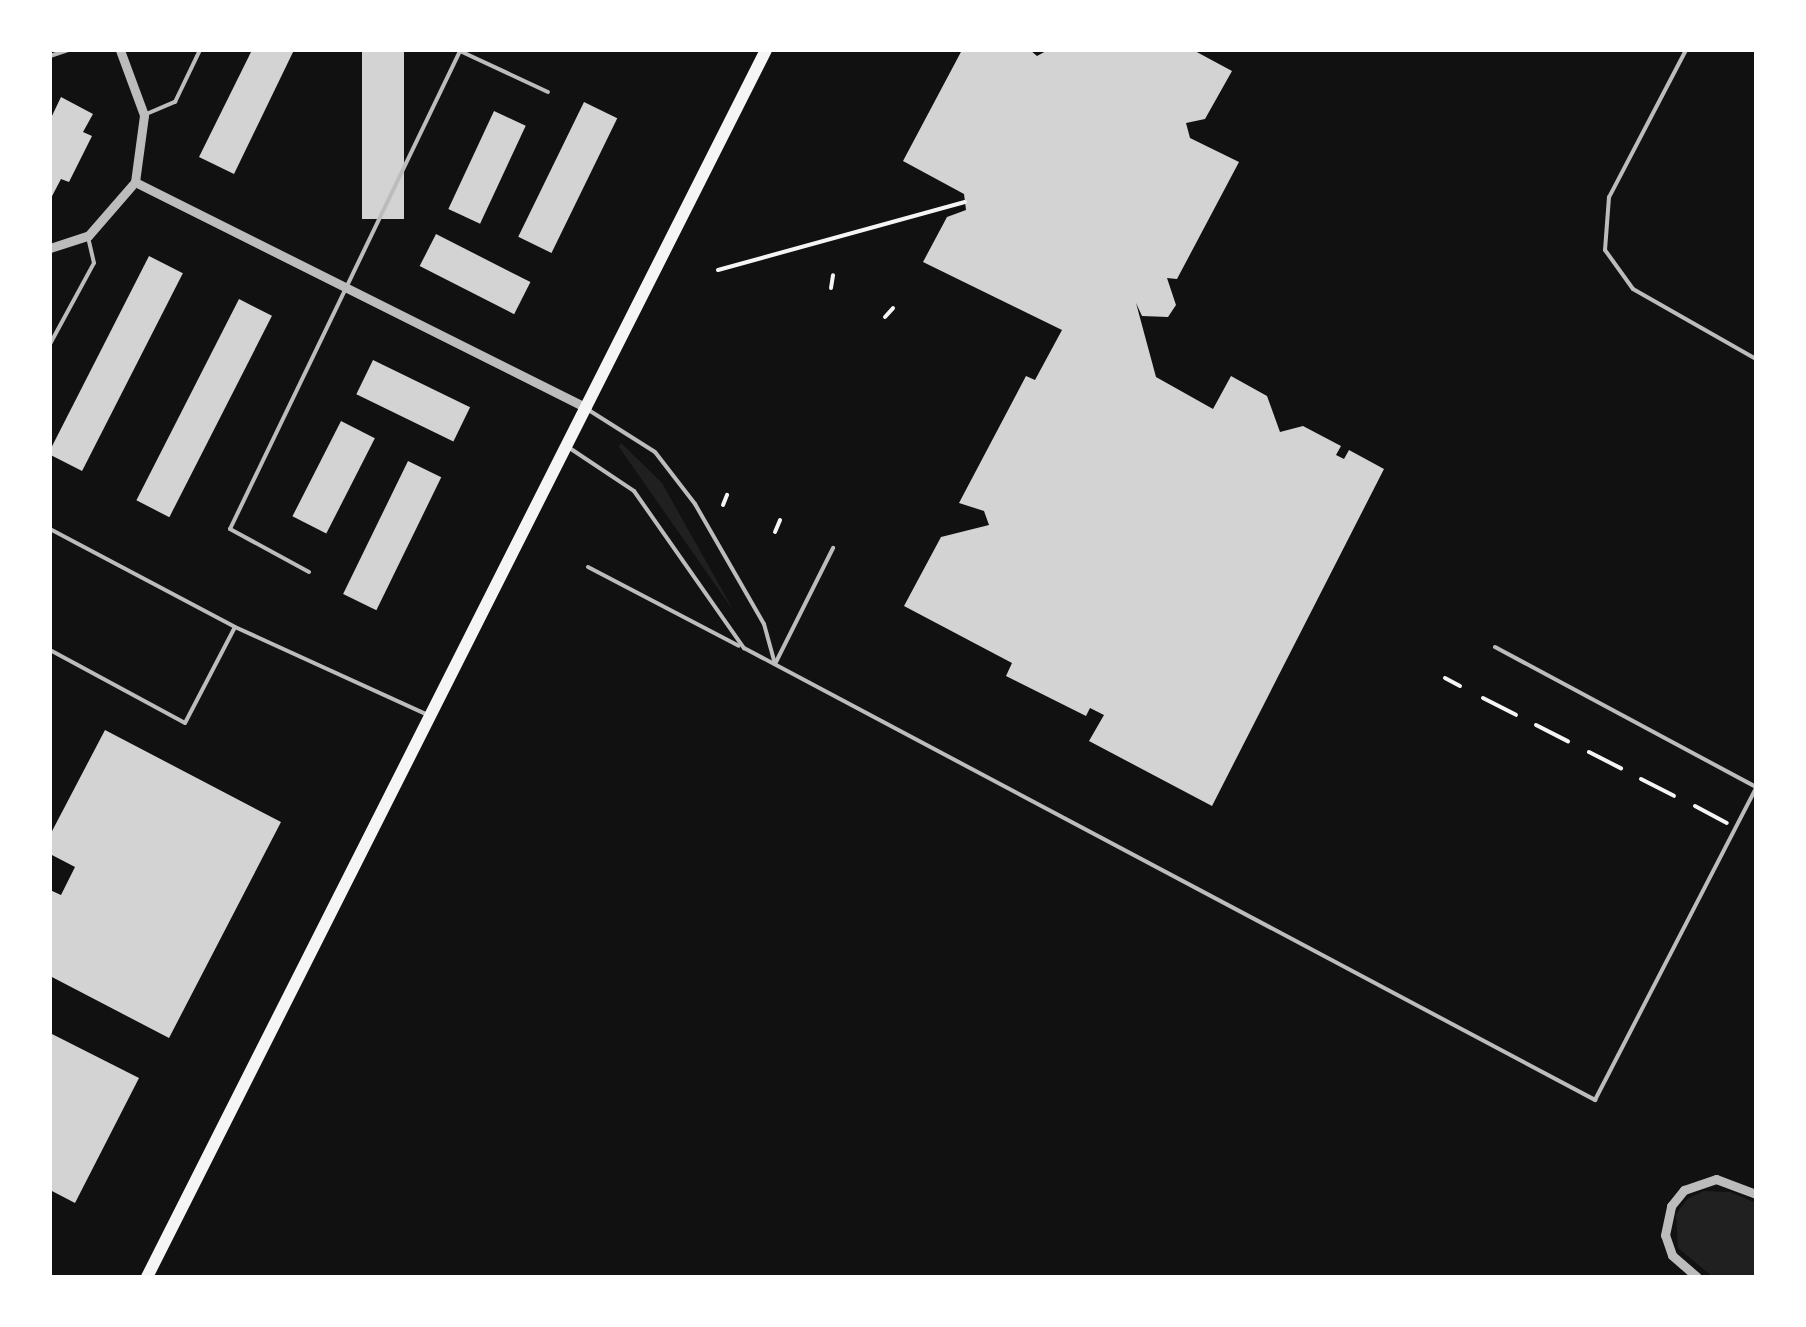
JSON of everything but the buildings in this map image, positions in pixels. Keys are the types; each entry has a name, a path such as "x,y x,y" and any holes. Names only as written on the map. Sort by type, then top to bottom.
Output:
{"main road":[{"path":"148,1277 426,714 766,50"}],"street":[{"path":"50,248 88,236 135,182 144,115 120,50"},
{"path":"135,182 347,284 586,408"},
{"path":"1698,1277 1672,1255 1665,1234 1671,1206 1695,1184 1716,1179 1756,1194"}],"lane":[{"path":"50,56 68,50"},
{"path":"144,115 175,102 200,50"},
{"path":"309,572 230,529 460,50 548,92"},
{"path":"1686,50 1604,218 1610,264 1668,312 1756,359"},
{"path":"50,344 94,263 88,236"},
{"path":"586,408 654,452 695,504 764,624 775,664"},
{"path":"566,446 634,491 744,648"},
{"path":"50,530 235,627 426,714"},
{"path":"775,664 834,548"},
{"path":"588,567 1595,1100 1756,788 1494,647"},
{"path":"50,650 185,723 235,627"}],"path":[{"path":"718,270 965,202"},
{"path":"831,288 833,275"},
{"path":"885,317 893,308"},
{"path":"723,505 728,495"},
{"path":"775,532 780,520"},
{"path":"1445,678 1460,686"},
{"path":"1483,698 1516,715"},
{"path":"1536,725 1568,741"},
{"path":"1589,752 1620,768"},
{"path":"1642,779 1674,796"},
{"path":"1695,806 1727,823"}],"shaded area":[{"path":"621,443 662,483 735,613 619,447"},
{"path":"1704,1191 1730,1192 1756,1203 1756,1277 1713,1277 1678,1248 1676,1215 1687,1199"}]}
